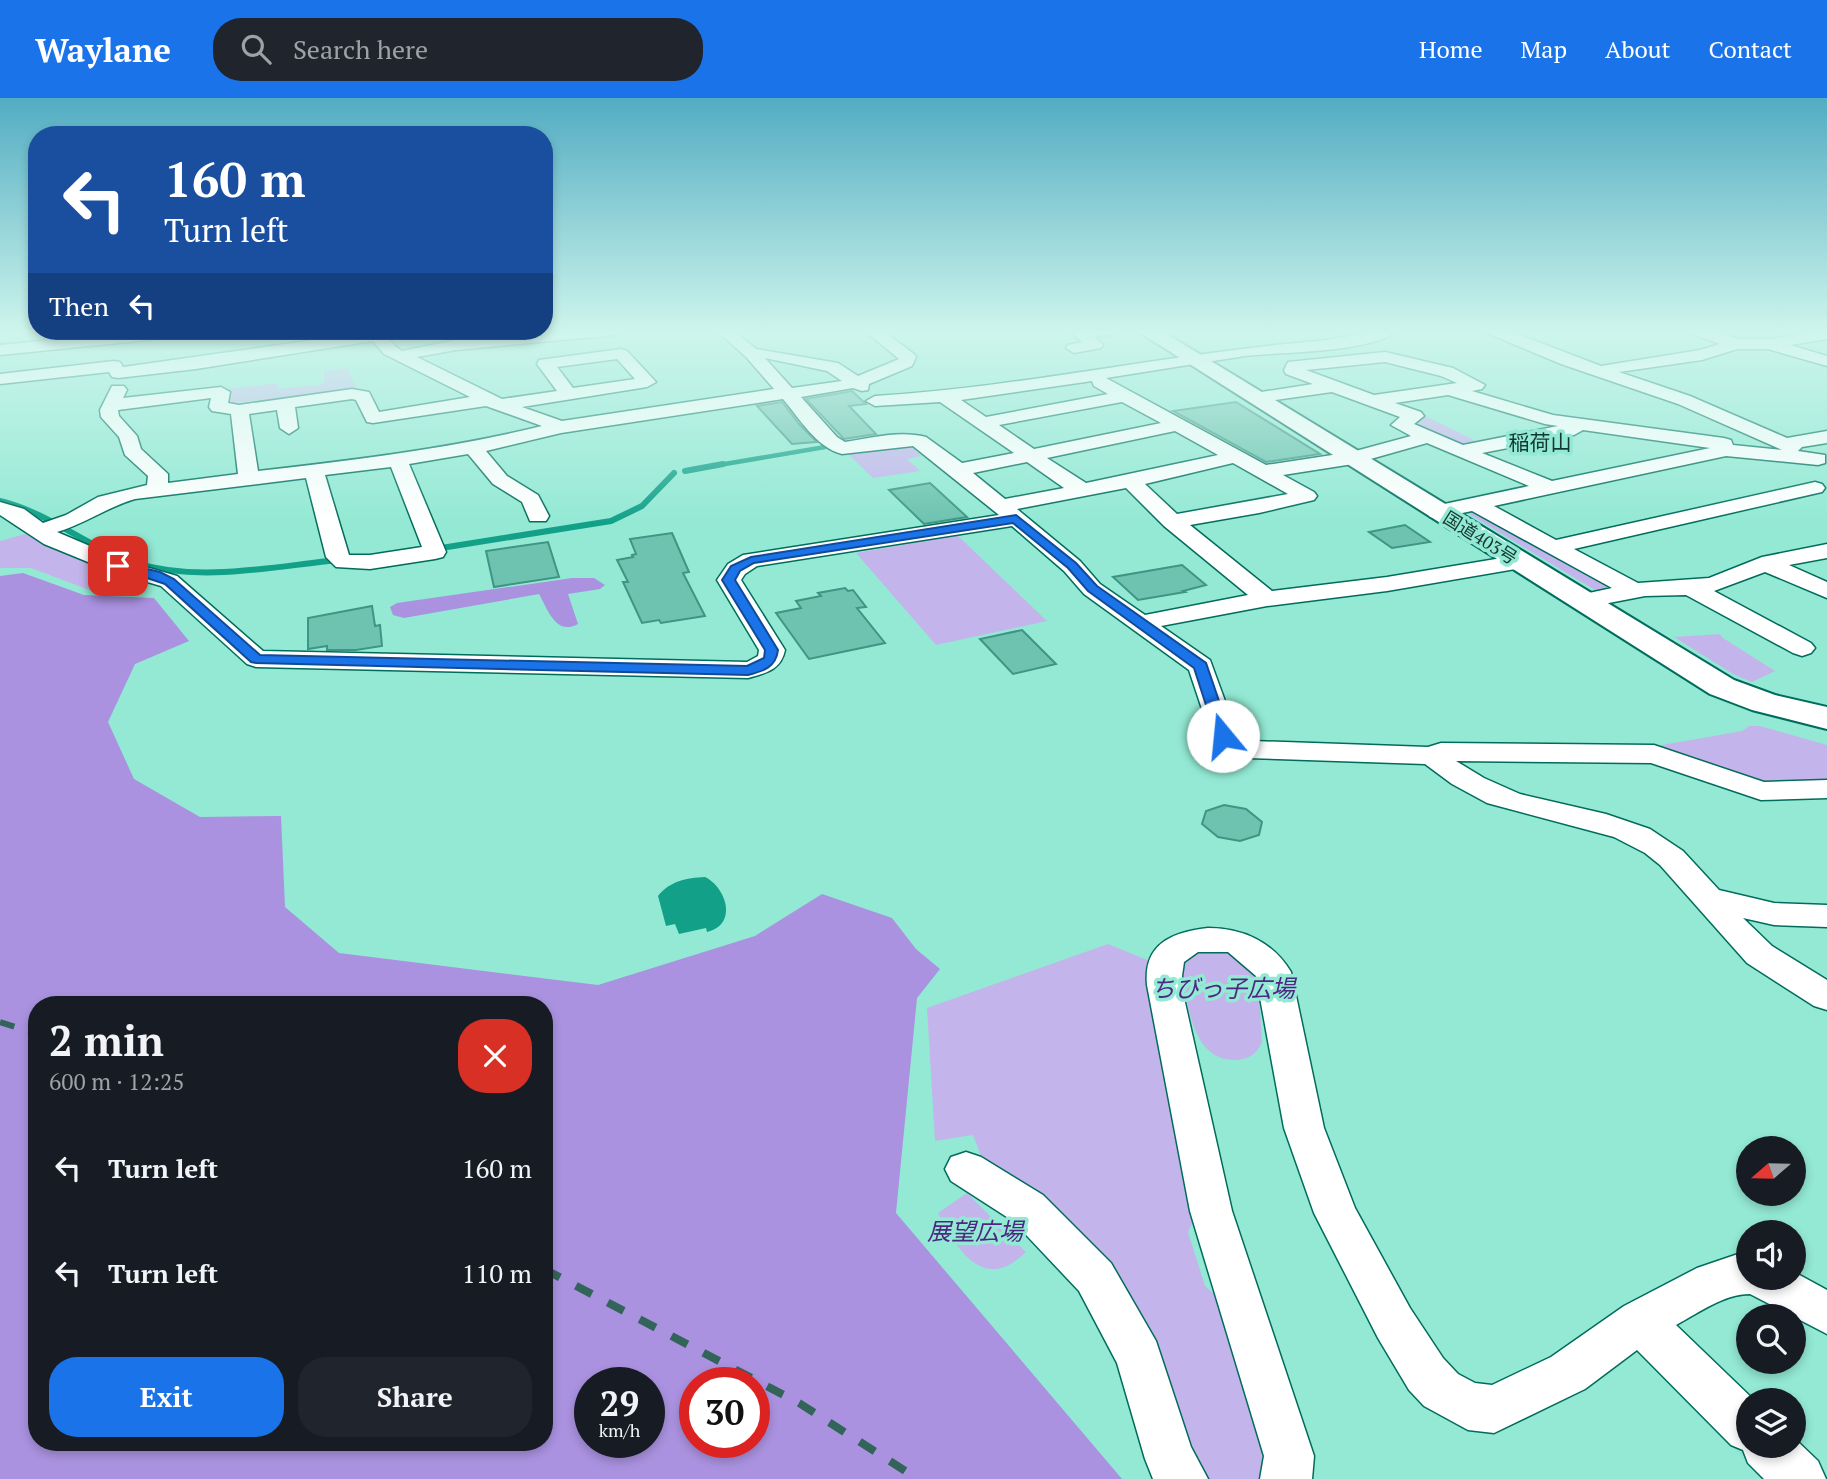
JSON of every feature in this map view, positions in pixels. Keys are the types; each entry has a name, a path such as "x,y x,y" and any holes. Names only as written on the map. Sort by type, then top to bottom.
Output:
{"highway":[{"name":"国道403号","path":"1249,394 1722,687 1764,703 1827,718"}],"street":[{"path":"116,394 111,405 110,417 128,436 132,451 158,474 157,490"},
{"path":"111,405 200,394"},
{"path":"221,394 218,407 239,410 349,394"},
{"path":"354,394 363,396 373,418 565,394"},
{"path":"480,394 561,427"},
{"path":"50,527 119,496 388,461 473,448 561,427 784,394"},
{"path":"787,394 830,442 838,447 907,424 948,400"},
{"path":"870,394 907,424 919,441 958,470 1072,566 1092,589 1201,666 1223,736 1247,749 1432,756 1441,752 1654,754 1760,791 1827,789"},
{"path":"876,401 948,400 982,394"},
{"path":"1121,394 1307,496 1259,507 1172,520"},
{"path":"1255,398 1280,394"},
{"path":"1354,394 1415,415 1400,425 1550,488"},
{"path":"1372,401 1414,394"},
{"path":"1466,394 1538,416 1591,426 1818,459"},
{"path":"1668,394 1818,459"},
{"path":"983,423 1124,396"},
{"path":"948,400 1083,491"},
{"path":"285,404 289,428"},
{"path":"239,410 249,479"},
{"path":"958,470 1178,425"},
{"path":"1461,451 1591,426"},
{"path":"1263,472 1353,458 1429,438"},
{"path":"1785,444 1827,438"},
{"path":"314,471 340,560 407,557 434,549 388,461 372,440"},
{"path":"473,448 500,480 531,499 538,516"},
{"path":"1438,512 1726,450 1818,459"},
{"path":"1726,450 1821,490"},
{"path":"0,508 50,527 118,566 169,581 256,659 748,670 762,666 770,659 772,650 729,580 736,569 751,560 1008,513 1083,491 1235,457"},
{"path":"1130,481 1172,520 1267,599"},
{"path":"1553,547 1821,490"},
{"path":"1475,505 1634,591"},
{"path":"1583,601 1634,591 1714,584 1764,564 1827,551"},
{"path":"1140,623 1267,599 1387,584 1520,562"},
{"path":"1764,564 1798,576 1827,591"},
{"path":"1690,588 1802,648"},
{"path":"1432,756 1449,771 1517,804 1610,825 1639,836 1667,854 1753,949 1827,997"},
{"path":"1707,898 1774,914 1827,916"},
{"path":"1286,1479 1289,1456 1211,1211 1166,998 1164,964 1175,949 1194,941 1239,943 1273,972 1304,1128 1335,1213 1394,1323 1426,1374 1441,1390 1468,1405 1494,1409 1568,1373 1640,1321 1713,1282 1736,1275"},
{"path":"966,1169 1028,1208 1095,1277 1139,1357 1170,1460 1182,1479"},
{"path":"1785,1290 1827,1313"},
{"path":"1640,1321 1736,1416"},
{"path":"1778,1458 1800,1479"}],"green space":[{"path":"227,394 327,394 261,404 259,400 226,404"},
{"path":"1425,416 1482,444 1465,447 1410,423"},
{"path":"899,446 912,448 922,456 907,459 920,471 873,478 849,455"},
{"path":"1473,509 1618,587 1600,593 1464,511"},
{"path":"25,534 102,568 137,576 92,591 31,568 0,568 0,541"},
{"path":"957,535 1047,621 936,645 856,553"},
{"path":"1720,634 1775,671 1752,682 1733,674 1674,637"},
{"path":"1749,726 1760,726 1827,745 1827,783 1768,784 1651,747 1742,731"},
{"path":"1108,944 1152,962 1198,1210 1188,1232 1205,1286 1231,1309 1270,1466 1264,1479 1204,1479 1147,1341 984,1164 973,1135 935,1141 927,1008"},
{"name":"ちびっ子広場","path":"1223,950 1236,954 1258,978 1262,1042 1255,1053 1236,1060 1221,1058 1201,1041 1194,1028 1180,971 1192,956"},
{"name":"展望広場","path":"967,1193 1026,1252 1007,1266 995,1269 984,1268 965,1254 949,1234 938,1213"}],"shaded area":[{"path":"23,573 84,595 154,598 189,641 135,664 108,722 134,779 200,817 281,816 285,907 339,953 598,985 755,936 822,894 892,918 916,949 940,969 917,998 896,1213 1122,1479 0,1479 0,576"},
{"path":"572,578 594,578 605,585 600,589 568,594 578,624 570,627 564,627 554,620 539,594 404,618 393,615 390,607 397,603"},
{"path":"705,877 713,882 723,897 726,914 723,922 707,932 706,928 679,934 675,924 666,926 658,896 679,881"}],"building":[{"path":"832,394 856,394 866,404 849,406 876,434 844,439 806,399"},
{"path":"782,402 817,442 792,444 757,406"},
{"path":"1236,402 1320,454 1266,462 1173,411"},
{"path":"930,483 967,517 924,524 889,490"},
{"path":"1405,525 1430,542 1392,548 1369,532"},
{"path":"672,533 689,572 683,573 705,616 642,623 623,582 628,582 617,560 636,554 630,539"},
{"path":"548,542 559,577 494,587 486,551"},
{"path":"1182,565 1206,585 1183,591 1185,592 1138,600 1113,577"},
{"path":"845,588 848,591 853,590 866,607 857,608 885,643 809,659 776,613 801,608 796,601 821,596 818,593"},
{"path":"372,606 375,626 380,625 382,646 356,650 327,650 327,646 308,649 308,618"},
{"path":"1022,630 1056,664 1013,674 980,639"},
{"path":"1224,805 1246,809 1262,822 1259,835 1240,841 1218,837 1202,824 1206,811"}],"waterway":[{"path":"713,466 825,447"},
{"path":"685,471 723,464"},
{"path":"435,549 611,521 642,506 674,473"},
{"path":"0,501 36,514 118,557 160,569 186,572 238,571 339,560"}],"railway":[{"path":"0,1022 28,1031"},
{"path":"553,1274 799,1403 918,1479"}],"district":[{"name":"稲荷山","path":"1540,443"}],"route":[{"path":"118,566 169,581 256,659 748,670 762,666 770,659 772,650 729,580 736,569 751,560 834,546 920,536 1016,519 1072,566 1092,589 1201,666 1223,736"}]}
